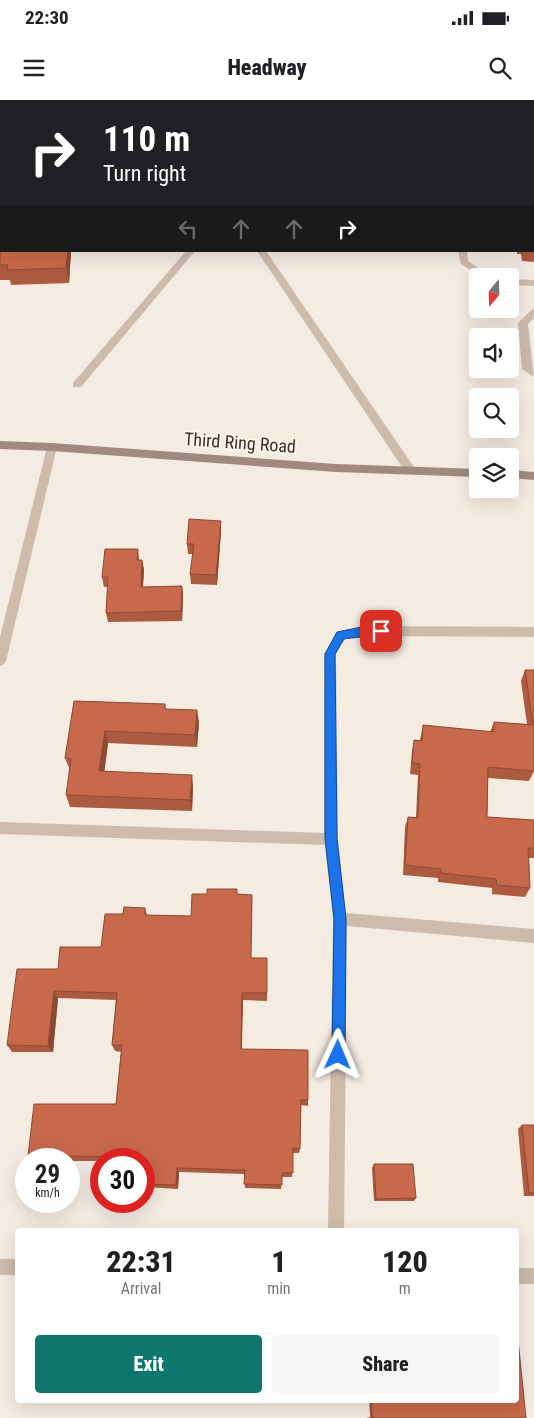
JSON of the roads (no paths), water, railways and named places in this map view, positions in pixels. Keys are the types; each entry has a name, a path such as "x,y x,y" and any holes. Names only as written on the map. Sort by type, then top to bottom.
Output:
{"street":[{"path":"77,385 190,252"},
{"path":"262,252 410,470"},
{"path":"462,252 464,262 473,268"},
{"path":"519,282 534,283"},
{"path":"534,312 522,323 527,369 534,374"},
{"name":"Third Ring Road","path":"0,444 336,468 469,473"},
{"path":"0,658 52,447"},
{"path":"519,475 534,476"},
{"path":"336,1228 340,919 331,839 330,654 341,635 362,631 534,632"},
{"path":"0,828 331,839"},
{"path":"340,919 534,936"},
{"path":"0,1267 15,1267"},
{"path":"519,1276 534,1276"}]}
